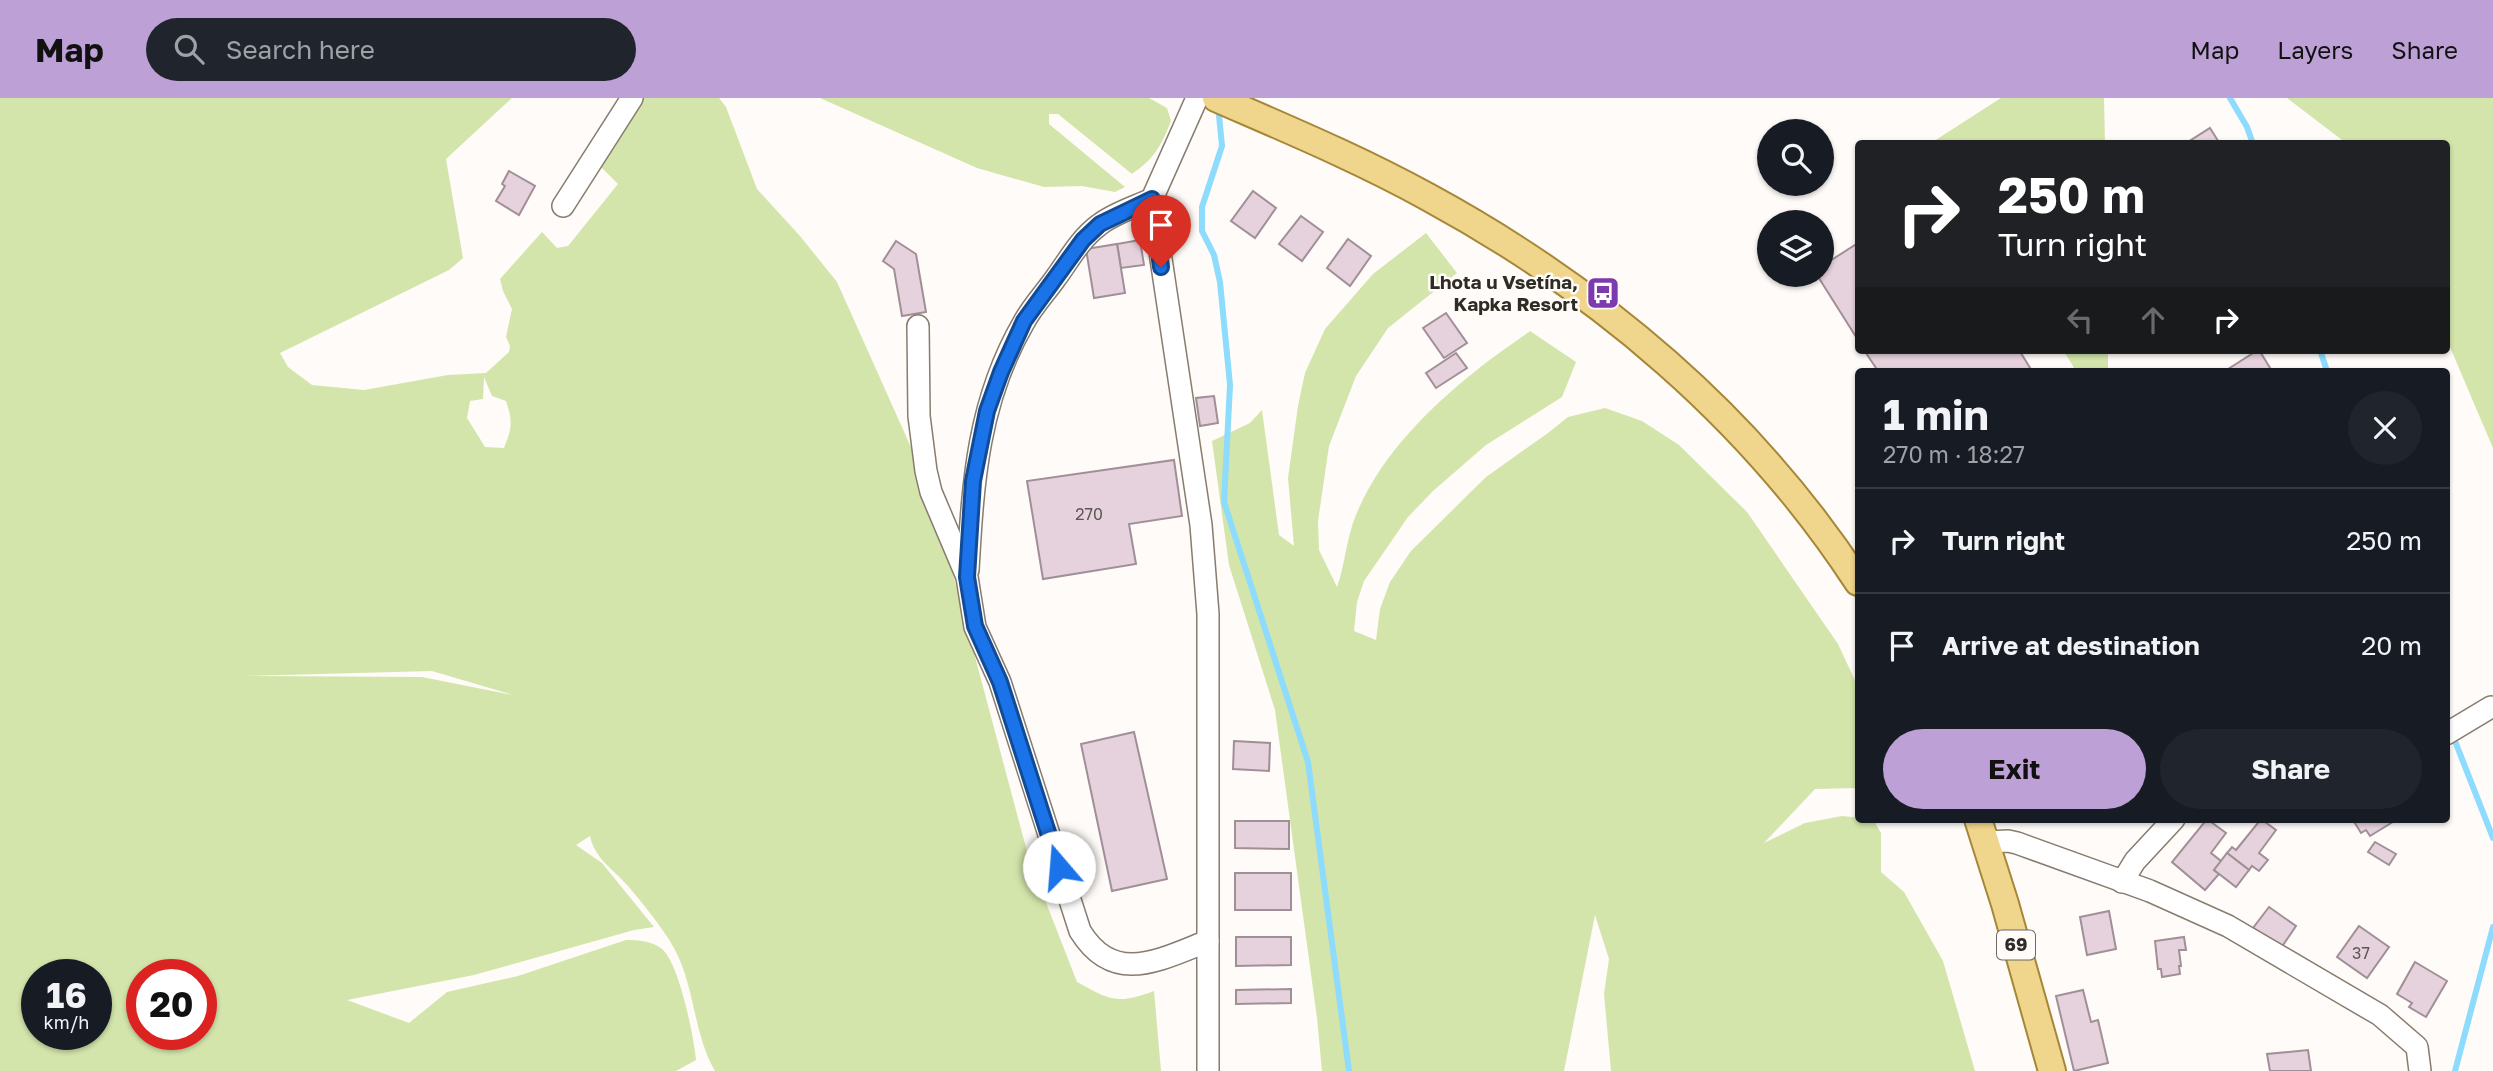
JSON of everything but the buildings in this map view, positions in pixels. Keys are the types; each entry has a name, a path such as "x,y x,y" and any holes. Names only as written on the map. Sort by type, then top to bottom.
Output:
{"main road":[{"path":"1223,101 1332,149 1427,197 1508,244 1612,316 1661,356 1747,439 1810,514 1855,578"},
{"name":"69","path":"1982,830 2053,1071"}],"street":[{"path":"563,206 632,98"},
{"path":"1197,98 1152,199 1201,525 1208,614 1208,1071"},
{"path":"1152,199 1100,224 1083,240 1024,321 1001,372 987,411 978,448 973,481 967,577 975,626 1000,682 1071,905 1080,931 1090,947 1104,959 1117,964 1134,964 1163,958 1208,941"},
{"path":"918,326 919,416 926,471 931,492 967,577"},
{"path":"2455,729 2491,707"},
{"path":"2122,882 2135,861 2170,823"},
{"path":"1982,830 2150,891 2228,926 2380,1015 2417,1047 2420,1071"}],"green space":[{"path":"0,98 512,98 446,159 463,258 449,270 280,353 288,367 312,385 364,390 448,375 486,373 509,352 510,346 506,337 512,309 500,279 542,232 557,248 568,246 618,184 599,165 640,98 719,98 726,107 757,189 837,282 931,492 1029,859 1077,982 1114,999 1131,998 1154,991 1161,1071 715,1071 702,1041 686,978 674,948 628,886 600,857 590,836 576,845 602,863 654,927 634,930 474,975 347,1000 409,1023 447,992 518,976 626,940 645,942 658,946 668,957 680,984 689,1018 696,1060 676,1071 0,1071","holes":["484,377 492,396 506,401 508,408 511,425 504,448 485,447 467,418 470,401 483,399","432,671 513,695 422,677 245,676"]},
{"path":"820,98 1149,98 1167,108 1171,121 1156,151 1132,174 1058,114 1049,114 1049,124 1125,187 1115,192 1082,186 1044,187 977,168"},
{"path":"2001,98 2104,98 2105,140 1936,140"},
{"path":"2287,98 2493,98 2493,448 2450,347 2450,140 2342,140"},
{"path":"1426,233 1457,273 1388,328 1356,376 1329,446 1318,521 1319,550 1337,587 1353,524 1366,493 1392,453 1442,400 1484,364 1530,331 1576,362 1562,397 1486,445 1433,491 1408,517 1364,581 1357,602 1354,631 1376,640 1380,609 1390,582 1411,551 1486,477 1568,417 1605,408 1642,421 1679,445 1747,512 1838,644 1855,681 1855,788 1815,789 1764,843 1805,823 1842,816 1855,817 1855,823 1875,823 1881,833 1881,872 1904,892 1943,961 1975,1071 1611,1071 1604,994 1609,959 1595,915 1564,1071 1322,1071 1275,710 1229,565 1212,441 1250,423 1262,410 1279,535 1294,546 1288,478 1305,373 1325,329 1373,274"},
{"path":"2065,354 2108,354 2108,368 2074,368"}],"waterway":[{"path":"2230,98 2252,140"},
{"path":"1218,105 1222,146 1202,207 1202,231 1214,255 1220,282 1230,385 1224,502 1308,762 1349,1071"},
{"path":"2321,354 2326,368"},
{"path":"2453,736 2493,838"},
{"path":"2455,1071 2493,927"}],"place":[{"name":"Lhota u Vsetína, Kapka Resort","path":"1603,293"}],"route":[{"path":"1059,867 1000,682 975,626 967,577 973,481 978,448 987,411 1001,372 1024,321 1083,240 1100,224 1152,199 1161,267"}]}
